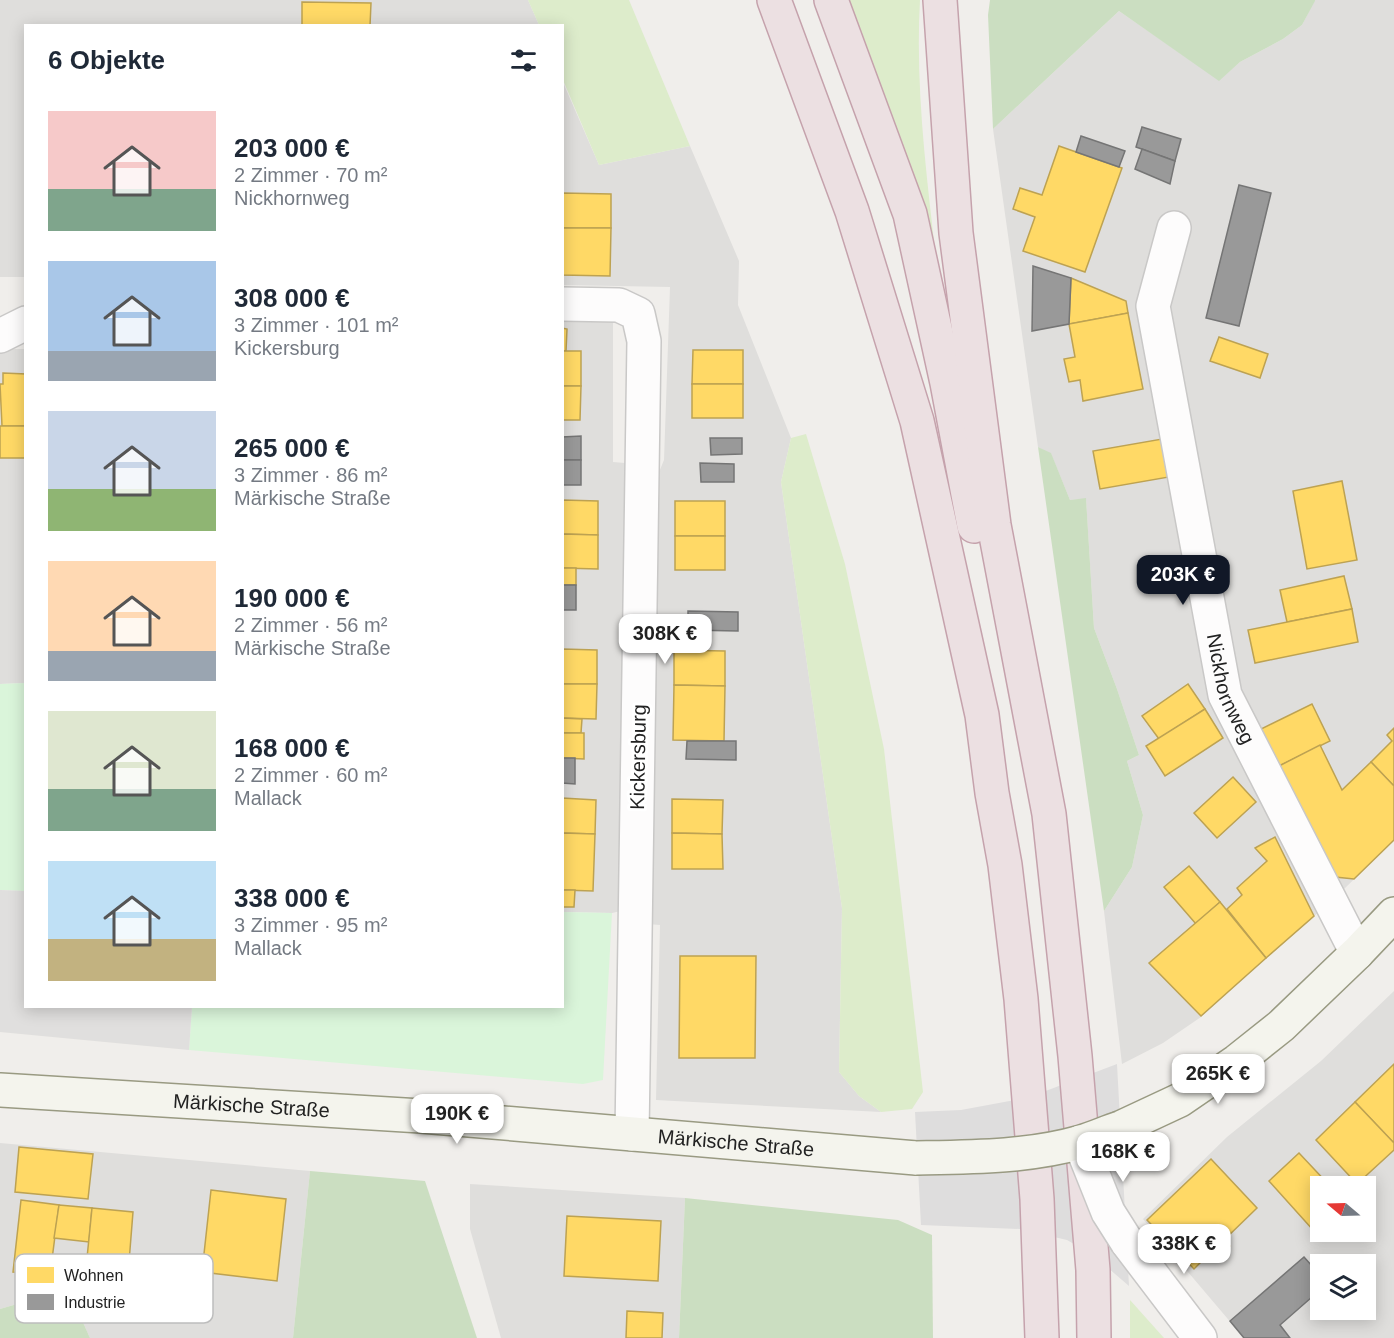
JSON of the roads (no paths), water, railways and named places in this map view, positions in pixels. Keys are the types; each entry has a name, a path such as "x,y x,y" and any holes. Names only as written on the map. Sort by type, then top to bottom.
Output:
{"highway":[{"path":"774,0 852,211 917,421 982,715 992,793 1005,865 1021,999 1037,1199 1042,1338"},
{"path":"831,0 910,214 982,569 1023,684"},
{"path":"940,0 956,234 994,525 1049,814 1076,1068 1093,1270 1094,1338"}],"main road":[{"name":"Märkische Straße","path":"0,1090 421,1116 916,1158 1033,1151 1080,1142 1120,1128 1180,1100 1237,1061 1281,1026 1394,914"}],"street":[{"name":"Nickhornweg","path":"1174,228 1153,306 1225,695 1357,953"},
{"name":"Kickersburg","path":"564,304 619,305 638,314 644,341 632,1134"},
{"path":"0,336 24,324"},
{"path":"1080,1142 1108,1212 1127,1242 1200,1338"}]}
